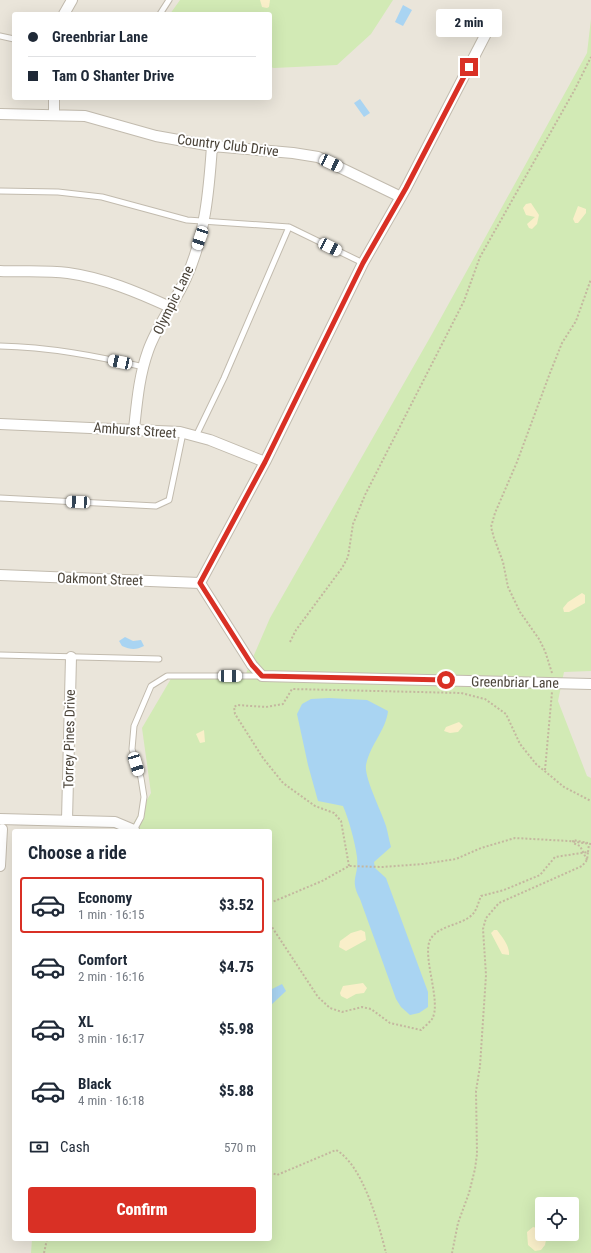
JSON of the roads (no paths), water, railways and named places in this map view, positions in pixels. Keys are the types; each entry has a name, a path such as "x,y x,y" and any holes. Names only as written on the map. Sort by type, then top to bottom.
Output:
{"street":[{"path":"65,12 72,0"},
{"path":"262,676 252,665 200,583 265,462 363,263 401,197 490,26"},
{"path":"54,100 54,115"},
{"name":"Country Club Drive","path":"0,114 85,116 156,136 212,146 293,153 318,157 401,197"},
{"name":"Olympic Lane","path":"134,429 137,398 148,350 186,278 200,238 212,146"},
{"path":"0,271 67,273 102,280 137,292 170,307"},
{"name":"Amhurst Street","path":"0,424 134,429 183,433 210,440 265,462"},
{"name":"Oakmont Street","path":"0,575 200,583"},
{"name":"Torrey Pines Drive","path":"67,820 71,657"},
{"name":"Greenbriar Lane","path":"262,676 591,684"},
{"path":"0,866 1,824 67,820 115,822 132,829"}],"lane":[{"path":"161,12 169,0"},
{"path":"0,36 12,39"},
{"path":"0,191 58,192 102,197 187,220 289,227 363,263"},
{"path":"196,436 224,378 289,227"},
{"path":"0,346 68,351 144,367"},
{"path":"0,498 156,506 168,500 183,433"},
{"path":"0,655 159,659"},
{"path":"135,829 141,817 144,797 141,778 132,749 134,726 151,686 167,676 262,676"}],"water":[{"path":"403,5 412,10 403,26 395,22"},
{"path":"360,99 370,113 364,117 354,103"},
{"path":"125,637 133,641 141,640 144,646 133,649 122,646 119,641"},
{"path":"329,698 367,700 388,711 387,718 366,765 368,778 386,826 391,847 374,862 375,868 386,878 428,992 428,1007 419,1013 410,1015 401,1007 396,999 355,887 357,857 352,831 343,806 318,801 308,765 297,714 302,704 311,699"},
{"path":"282,984 286,991 272,1004 272,989"}]}
